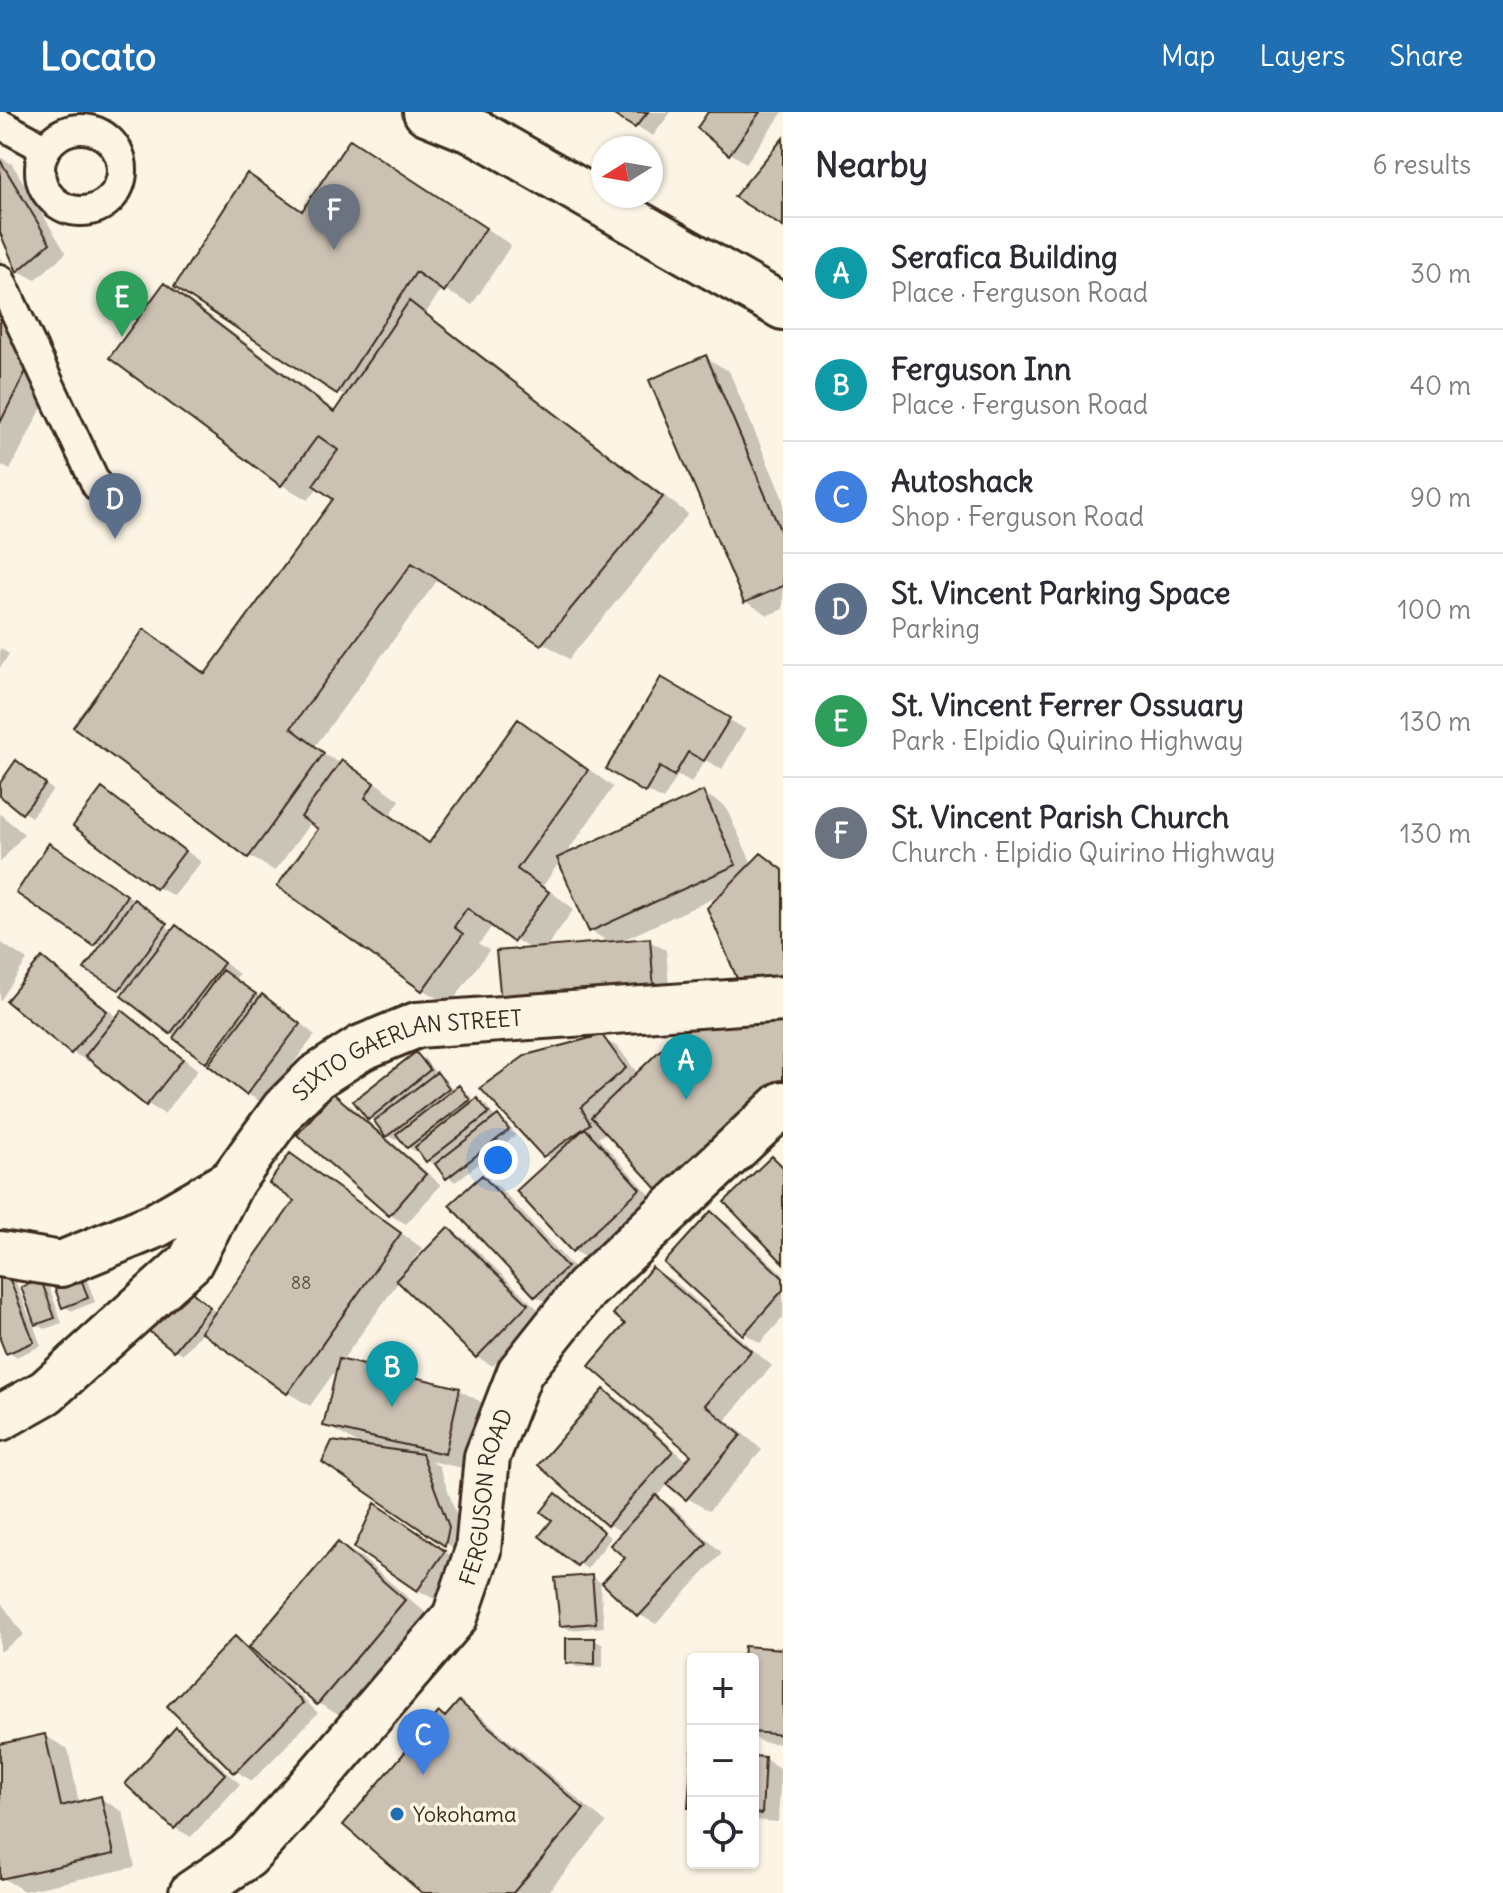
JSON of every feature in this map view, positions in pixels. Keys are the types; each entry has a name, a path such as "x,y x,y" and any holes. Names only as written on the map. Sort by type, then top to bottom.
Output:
{"main road":[{"path":"426,112 480,134 783,307"},
{"name":"SIXTO GAERLAN STREET","path":"0,1254 61,1264 156,1225 232,1181 284,1109 316,1077 361,1048 417,1025 783,999"},
{"name":"FERGUSON ROAD","path":"192,1893 247,1856 455,1617 478,1550 487,1457 520,1372 586,1289 783,1104"},
{"path":"0,1418 46,1392 190,1262 232,1181"}],"lane":[{"path":"0,124 46,149"},
{"path":"0,279 97,486"}],"building":[{"path":"609,112 648,112 635,128"},
{"path":"708,112 760,112 729,155 697,128"},
{"path":"783,138 783,227 734,197"},
{"path":"350,139 486,228 444,292 416,272 337,394 174,287 247,173 302,211"},
{"path":"0,160 50,243 17,272 0,233"},
{"path":"164,283 334,412 409,301 663,497 541,645 412,563 291,728 324,753 248,858 73,727 144,629 205,674 333,499 313,485 338,450 318,436 281,486 109,358"},
{"path":"0,294 32,359 0,423"},
{"path":"706,355 783,537 783,586 744,603 649,380"},
{"path":"661,677 730,718 704,761 688,752 674,776 660,767 645,793 606,769"},
{"path":"518,719 588,770 517,869 549,892 513,942 467,908 454,927 463,934 422,991 277,886 318,829 301,817 342,760 374,783 365,798 429,843"},
{"path":"16,760 46,784 22,814 0,796 0,783"},
{"path":"102,788 185,851 156,889 73,826"},
{"path":"703,791 736,865 589,932 557,858"},
{"path":"49,843 127,895 94,946 16,893"},
{"path":"761,853 783,870 783,990 744,995 707,908"},
{"path":"134,899 167,924 119,990 84,969"},
{"path":"176,925 224,963 170,1034 121,996"},
{"path":"650,938 654,990 501,1002 496,951"},
{"path":"42,957 107,1011 71,1054 6,1001"},
{"path":"222,970 256,994 206,1063 173,1038"},
{"path":"262,994 300,1024 246,1095 208,1065"},
{"path":"122,1010 183,1059 146,1106 85,1056"},
{"path":"783,1021 783,1082 660,1192 591,1117 682,1029"},
{"path":"602,1035 626,1068 581,1107 590,1124 543,1157 480,1088 526,1055"},
{"path":"416,1052 430,1070 368,1120 353,1101"},
{"path":"437,1072 449,1088 386,1137 374,1121"},
{"path":"459,1085 470,1100 407,1148 396,1134"},
{"path":"333,1093 426,1174 389,1216 297,1135"},
{"path":"477,1098 489,1113 426,1162 415,1147"},
{"path":"498,1115 509,1130 446,1179 435,1164"},
{"path":"585,1128 640,1189 572,1252 516,1191"},
{"path":"290,1153 401,1233 287,1394 201,1332 294,1201 269,1183"},
{"path":"772,1156 783,1167 783,1263 724,1202"},
{"path":"482,1175 567,1267 535,1297 449,1205"},
{"path":"711,1211 783,1278 783,1290 743,1335 664,1263"},
{"path":"448,1227 528,1304 476,1358 396,1280"},
{"path":"652,1267 751,1351 705,1405 741,1435 686,1500 667,1484 691,1455 589,1366 625,1324 613,1314"},
{"path":"78,1270 88,1298 62,1308 52,1280"},
{"path":"8,1275 34,1342 6,1354 0,1339 0,1278"},
{"path":"41,1280 55,1318 35,1325 21,1287"},
{"path":"186,1287 210,1307 174,1351 149,1331"},
{"path":"339,1359 460,1388 445,1454 323,1426"},
{"path":"604,1389 673,1451 607,1526 538,1465"},
{"path":"332,1441 422,1454 449,1527 445,1546 322,1462"},
{"path":"556,1493 604,1532 577,1566 539,1536 552,1520 541,1512"},
{"path":"656,1495 707,1543 638,1617 602,1583 625,1558 610,1545"},
{"path":"375,1503 445,1551 417,1591 354,1548"},
{"path":"338,1542 405,1600 317,1705 249,1647"},
{"path":"592,1575 596,1623 560,1626 555,1578"},
{"path":"235,1636 303,1703 234,1773 167,1706"},
{"path":"566,1638 595,1638 595,1664 566,1663"},
{"path":"744,1646 783,1649 783,1735 759,1733 759,1653 743,1653"},
{"path":"459,1701 584,1809 513,1893 422,1893 343,1825 439,1712 445,1717"},
{"path":"176,1727 225,1774 174,1829 125,1784"},
{"path":"45,1734 61,1806 101,1796 114,1854 0,1879 0,1744"},
{"path":"759,1756 765,1757 762,1814 759,1814"}],"place":[{"name":"St. Vincent Parish Church","path":"334,250"},
{"name":"St. Vincent Ferrer Ossuary","path":"122,337"},
{"name":"St. Vincent Parking Space","path":"115,539"},
{"name":"Serafica Building","path":"686,1100"},
{"name":"Ferguson Inn","path":"392,1407"},
{"name":"Autoshack","path":"423,1775"},
{"name":"Yokohama","path":"397,1814"}]}
